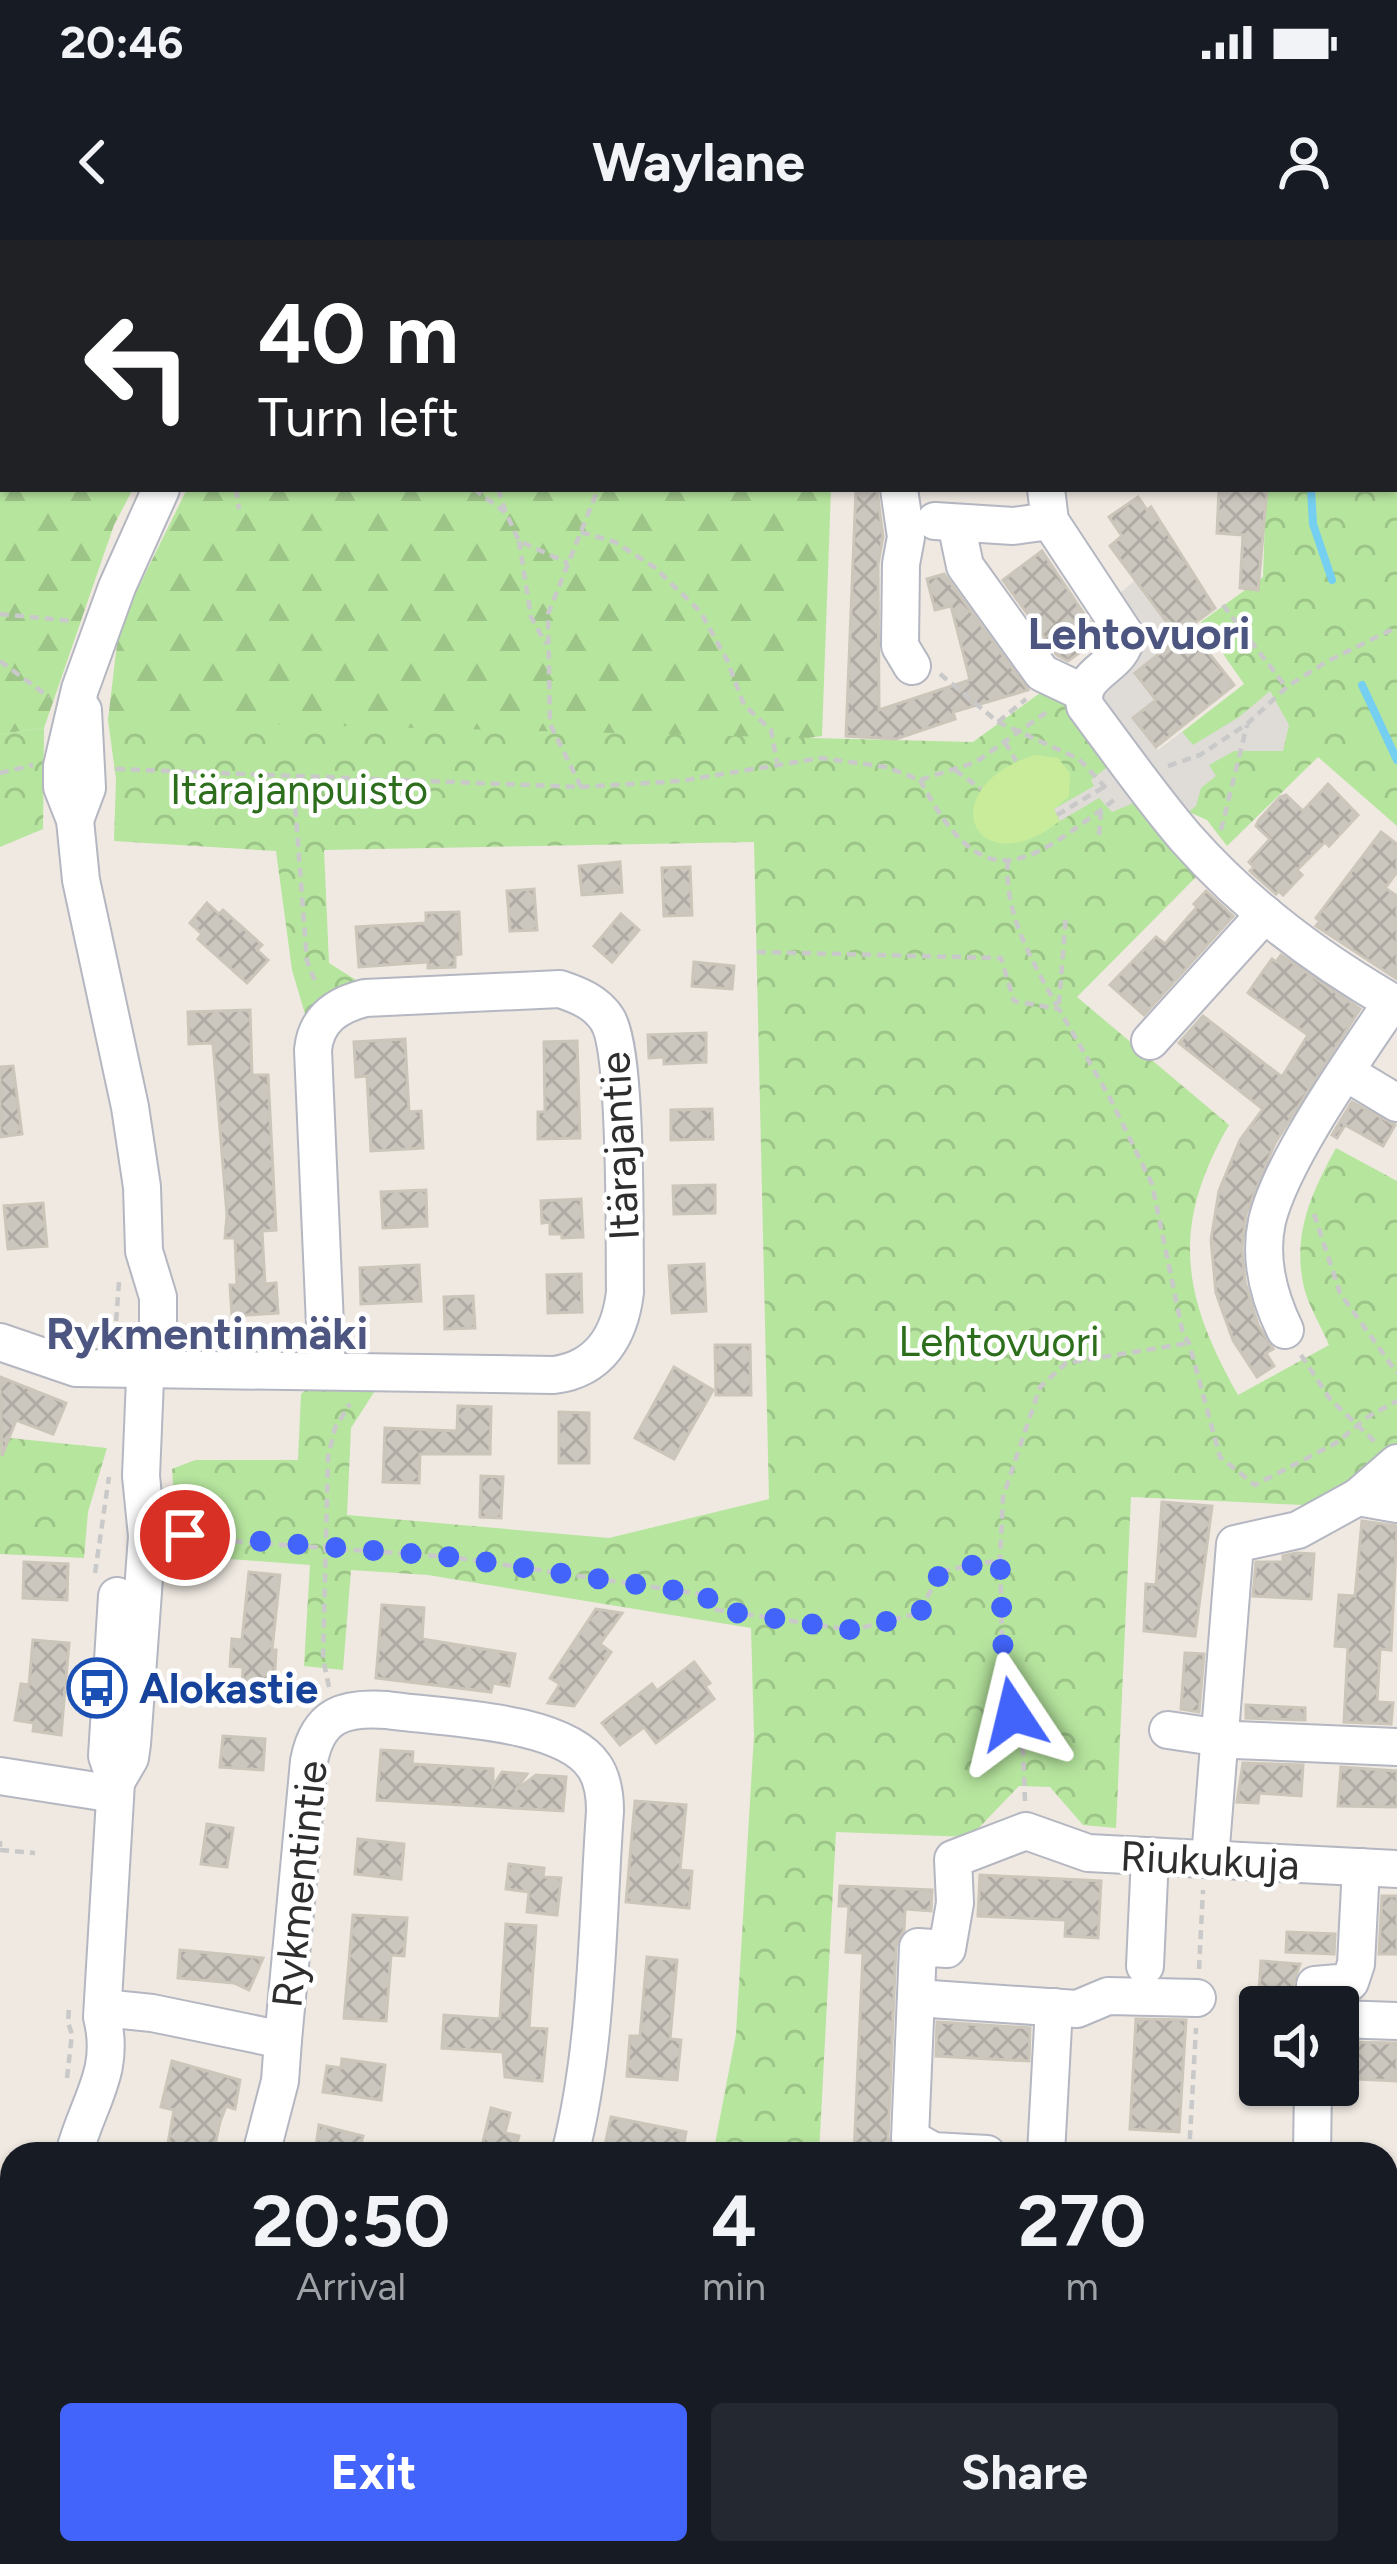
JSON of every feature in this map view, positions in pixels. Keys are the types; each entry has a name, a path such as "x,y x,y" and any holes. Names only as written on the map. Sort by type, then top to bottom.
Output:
{"street":[{"path":"74,2142 75,2103 103,2076 109,2044 91,2010 115,1788 107,1756 134,1364 132,1262 142,1187 130,1107 81,880 75,820 62,787 62,766 72,698 160,492"},
{"path":"912,666 900,646 906,537 901,504 956,523 1013,526 1048,505 1125,629 1124,651 1088,681 1082,692 1085,706 1157,804 1211,864 1265,914 1395,1003 1290,1168 1267,1223 1264,1260 1272,1305 1285,1330"},
{"path":"956,523 965,566 1042,673 1082,692"},
{"path":"1150,1041 1265,914"},
{"name":"Itärajantie","path":"134,1364 327,1371 554,1375 589,1363 614,1337 625,1292 619,1062 609,1021 583,997 560,989 365,998 335,1010 320,1027 313,1050 327,1371"},
{"path":"1347,1073 1397,1103"},
{"path":"0,1342 76,1368 134,1364"},
{"path":"1210,1859 1235,1544 1298,1530 1358,1497 1397,1463"},
{"path":"1358,1497 1397,1504"},
{"name":"Rykmentintie","path":"91,2010 152,2013 283,2040 314,1737 340,1714 364,1708 561,1738 594,1765 605,1811 590,2026 573,2142"},
{"path":"1168,1730 1397,1748"},
{"path":"0,1776 115,1788"},
{"path":"917,2142 910,2138 918,1948 947,1949 955,1904 952,1858 1026,1832"},
{"name":"Riukukuja","path":"1026,1832 1088,1853 1379,1868"},
{"path":"1145,1966 1150,1856"},
{"path":"1315,1986 1350,1982 1379,1868"},
{"path":"916,1998 1077,2009 1108,1996 1197,1998"},
{"path":"1047,2142 1054,2007"},
{"path":"1359,2020 1397,2021"},
{"path":"265,2142 280,2081 283,2040"},
{"path":"1312,2142 1313,2106"}],"path":[{"path":"236,492 239,509"},
{"path":"478,492 506,513"},
{"path":"499,492 519,541 531,617 549,649"},
{"path":"580,787 550,724 548,614 597,492"},
{"path":"581,532 615,542 654,567 700,611 727,660 744,705 771,730 777,763"},
{"path":"519,541 568,563"},
{"path":"1223,605 1286,687"},
{"path":"0,614 104,624"},
{"path":"1155,770 1200,755 1247,724 1286,687 1397,627"},
{"path":"0,661 72,698"},
{"path":"912,666 936,671 1016,733 1066,750 1117,798"},
{"path":"104,769 580,787 680,781 821,758 886,767 920,780 955,770 1082,692"},
{"path":"1218,848 1247,724"},
{"path":"1006,742 1016,760"},
{"path":"0,773 22,765 47,765"},
{"path":"955,770 981,788"},
{"path":"293,778 307,962 319,991"},
{"path":"920,780 942,820 964,844 991,859 1009,861 1032,857 1064,839 1131,788"},
{"path":"1057,815 1105,788"},
{"path":"1099,835 1100,810"},
{"path":"1064,839 1070,847"},
{"path":"1009,861 1006,882 1028,955 1110,1098 1152,1184 1183,1334 1220,1456 1256,1485 1397,1401"},
{"path":"1059,1009 1066,914"},
{"path":"757,952 1000,958 1014,1001 1059,1009"},
{"path":"1314,1214 1340,1293 1397,1373"},
{"path":"132,1262 110,1346 134,1364"},
{"path":"1285,1330 1330,1399 1358,1428"},
{"path":"1026,1832 1023,1752 1004,1676 1000,1560 1004,1497 1040,1387 1066,1363 1189,1343"},
{"path":"333,1698 323,1674 328,1457 335,1428 352,1400"},
{"path":"94,1586 98,1533 126,1472"},
{"path":"168,1537 452,1557 707,1595 711,1609 853,1630 920,1613 941,1571 1000,1560"},
{"path":"0,1846 35,1853"},
{"path":"75,2103 73,2034 68,2023 91,2010"}],"green space":[{"path":"0,492 131,492 114,525 44,728 0,734"},
{"path":"186,492 831,492 822,736 612,766 108,720 119,627"},
{"path":"1266,492 1397,492 1397,826 1318,757 1227,846 1207,820 1189,812 1146,760 1244,684 1201,622 1263,577"},
{"name":"Lehtovuori","path":"1062,677 1202,871 1077,997 1229,1125 1198,1196 1190,1261 1205,1325 1238,1395 1329,1345 1305,1291 1301,1247 1312,1197 1336,1148 1397,1181 1397,1454 1303,1505 1131,1497 1116,1828 1083,1825 1050,1787 1019,1786 970,1837 836,1832 820,2142 715,2142 736,2034 754,1735 751,1628 428,1575 351,1570 343,1670 304,1666 310,1565 178,1555 172,1469 195,1460 298,1460 301,1394 314,1382 380,1383 351,1428 347,1515 609,1538 769,1499 754,842 324,850 329,963 367,987 332,993 305,1014 292,970 276,851 114,841 116,779 108,720 973,742"},
{"path":"44,728 43,829 0,847 0,734"},
{"path":"1035,755 1058,758 1070,773 1069,796 1054,809 1060,821 1030,839 1005,844 986,838 975,826 974,808 982,789 1002,770"},
{"path":"0,1437 107,1448 88,1512 84,1558 0,1554"}],"shaded area":[{"path":"1135,580 1177,636 1135,673 1156,700 1133,718 1158,750 1182,732 1193,745 1270,691 1289,725 1283,751 1234,751 1209,765 1216,776 1201,788 1196,806 1186,814 1101,704 1104,682 1143,633 1120,593"},
{"path":"1114,762 1143,799 1112,812 1099,798 1060,821 1054,809 1094,786 1091,780"}],"building":[{"path":"856,492 877,492 883,537 878,564 879,710 970,680 951,606 935,610 927,579 944,574 1028,690 953,712 955,719 896,739 846,736"},
{"path":"1219,492 1267,492 1258,590 1240,588 1243,535 1217,533"},
{"path":"1138,497 1147,510 1151,507 1215,608 1177,636 1110,546 1122,536 1109,517"},
{"path":"1042,551 1100,638 1068,661 1057,655 1003,580"},
{"path":"1190,629 1234,685 1156,747 1133,718 1156,700 1135,673"},
{"path":"1328,784 1358,815 1329,846 1325,842 1297,870 1302,875 1283,895 1276,894 1250,871 1254,867 1249,862 1270,839 1256,826 1280,797 1286,795 1303,811"},
{"path":"1381,832 1397,844 1397,872 1385,888 1397,896 1397,979 1316,926 1320,921 1316,918"},
{"path":"620,862 622,892 582,895 579,866"},
{"path":"690,867 692,915 664,916 662,868"},
{"path":"534,889 537,930 510,931 507,891"},
{"path":"1206,891 1233,916 1144,1015 1110,985 1156,937 1165,944"},
{"path":"207,903 219,914 223,910 262,945 257,950 268,960 247,983 198,939 202,934 190,923"},
{"path":"459,912 461,954 455,955 455,967 428,968 428,962 359,967 356,927 426,923 426,913"},
{"path":"621,914 639,930 612,962 594,946"},
{"path":"1281,955 1360,1009 1275,1143 1246,1214 1245,1282 1258,1325 1273,1349 1266,1353 1274,1366 1257,1377 1233,1340 1216,1293 1211,1240 1219,1191 1240,1140 1263,1109 1179,1043 1203,1016 1282,1077 1308,1035 1248,993 1272,959 1276,962"},
{"path":"694,962 734,966 732,989 692,986"},
{"path":"250,1010 252,1075 268,1075 276,1230 262,1231 265,1284 276,1283 278,1313 232,1316 230,1285 237,1285 235,1238 225,1238 213,1043 189,1044 188,1012"},
{"path":"706,1033 706,1062 664,1064 664,1057 649,1058 648,1035"},
{"path":"405,1039 409,1112 421,1111 423,1148 371,1151 367,1076 356,1077 354,1042"},
{"path":"577,1041 580,1138 538,1139 538,1112 545,1112 544,1042"},
{"path":"13,1066 22,1134 0,1137 0,1067"},
{"path":"1352,1102 1395,1125 1383,1146 1345,1125 1337,1138 1332,1135"},
{"path":"712,1109 713,1139 671,1140 671,1110"},
{"path":"715,1185 715,1213 674,1214 673,1186"},
{"path":"426,1190 427,1226 383,1228 381,1192"},
{"path":"581,1199 583,1237 550,1234 550,1222 542,1223 541,1201"},
{"path":"43,1203 47,1246 8,1249 4,1206"},
{"path":"704,1264 706,1311 672,1313 669,1266"},
{"path":"419,1265 421,1301 361,1304 360,1268"},
{"path":"581,1274 582,1312 548,1313 547,1275"},
{"path":"473,1296 475,1328 445,1329 444,1297"},
{"path":"715,1345 750,1345 751,1395 716,1395"},
{"path":"674,1367 713,1390 674,1459 635,1438"},
{"path":"0,1377 66,1403 53,1434 16,1420 2,1456"},
{"path":"458,1406 491,1407 490,1454 420,1454 419,1483 383,1482 385,1428 457,1431"},
{"path":"559,1412 589,1413 589,1463 559,1463"},
{"path":"481,1476 503,1477 501,1518 480,1517"},
{"path":"1162,1502 1212,1506 1195,1636 1144,1631 1146,1584 1156,1585"},
{"path":"1362,1521 1397,1526 1391,1650 1380,1649 1377,1702 1393,1703 1391,1724 1344,1722 1348,1647 1335,1646 1339,1595 1355,1596"},
{"path":"1314,1554 1311,1599 1253,1596 1256,1562 1283,1562 1283,1556"},
{"path":"24,1562 68,1564 67,1600 23,1598"},
{"path":"249,1572 280,1575 272,1650 276,1650 274,1692 242,1690 243,1667 230,1666 232,1639 242,1640"},
{"path":"382,1605 424,1608 422,1639 515,1654 509,1686 493,1683 491,1692 376,1678"},
{"path":"596,1609 622,1613 600,1644 611,1652 574,1706 548,1703 560,1684 550,1678"},
{"path":"33,1640 69,1643 61,1735 33,1731 34,1723 15,1720 21,1684 29,1685"},
{"path":"1185,1653 1204,1654 1199,1712 1181,1709"},
{"path":"694,1662 710,1683 705,1686 714,1699 656,1743 644,1727 620,1745 602,1723 652,1684 657,1691"},
{"path":"1246,1705 1305,1708 1305,1720 1246,1718"},
{"path":"223,1736 265,1739 263,1770 220,1767"},
{"path":"381,1750 413,1752 412,1764 493,1769 493,1786 502,1772 527,1774 515,1791 536,1775 566,1777 563,1811 377,1800"},
{"path":"1243,1763 1303,1765 1301,1796 1259,1793 1258,1803 1237,1802"},
{"path":"1341,1767 1397,1771 1397,1807 1338,1806"},
{"path":"635,1801 686,1805 680,1870 692,1871 689,1908 626,1902"},
{"path":"207,1824 233,1828 227,1867 201,1864"},
{"path":"358,1839 404,1844 401,1879 355,1874"},
{"path":"509,1864 544,1868 543,1877 561,1878 557,1915 527,1912 529,1892 506,1889"},
{"path":"980,1875 1101,1881 1098,1938 1065,1936 1066,1920 978,1916"},
{"path":"840,1886 932,1890 931,1911 905,1909 904,1930 896,1946 889,2142 855,2142 863,1953 846,1952 849,1906 839,1906"},
{"path":"1382,1896 1397,1896 1397,1954 1379,1954"},
{"path":"353,1915 407,1918 404,1956 391,1955 386,2021 344,2018"},
{"path":"506,1924 536,1926 529,2028 547,2029 542,2081 505,2077 503,2052 442,2048 444,2015 500,2019"},
{"path":"1287,1932 1335,1934 1334,1954 1286,1952"},
{"path":"180,1950 263,1958 249,1990 234,1983 178,1978"},
{"path":"647,1957 677,1960 670,2039 681,2040 677,2080 627,2076 630,2036 640,2036"},
{"path":"1261,1961 1300,1964 1293,1986 1259,1986"},
{"path":"1136,2019 1186,2020 1179,2132 1130,2129"},
{"path":"937,2022 1030,2028 1029,2061 936,2056"},
{"path":"1359,2042 1397,2043 1397,2081 1359,2079"},
{"path":"342,2059 385,2065 381,2100 323,2092 327,2066 341,2068"},
{"path":"172,2061 240,2080 235,2109 226,2106 216,2142 168,2142 174,2110 161,2107"},
{"path":"491,2108 510,2113 505,2133 519,2136 517,2142 483,2142"},
{"path":"611,2117 686,2132 684,2142 606,2142"},
{"path":"319,2125 363,2136 361,2142 317,2142"}],"waterway":[{"path":"1311,492 1313,524 1332,580"},
{"path":"1362,685 1397,760"}],"place":[{"name":"Alokastie","path":"97,1688"}],"district":[{"name":"Lehtovuori","path":"1139,633"},
{"name":"Rykmentinmäki","path":"207,1333"}],"route":[{"path":"185,1535 452,1557 707,1595 711,1609 853,1630 920,1613 941,1571 1000,1560 1004,1676 1013,1714"}],"park label":[{"name":"Itärajanpuisto","path":"299,789"}]}
